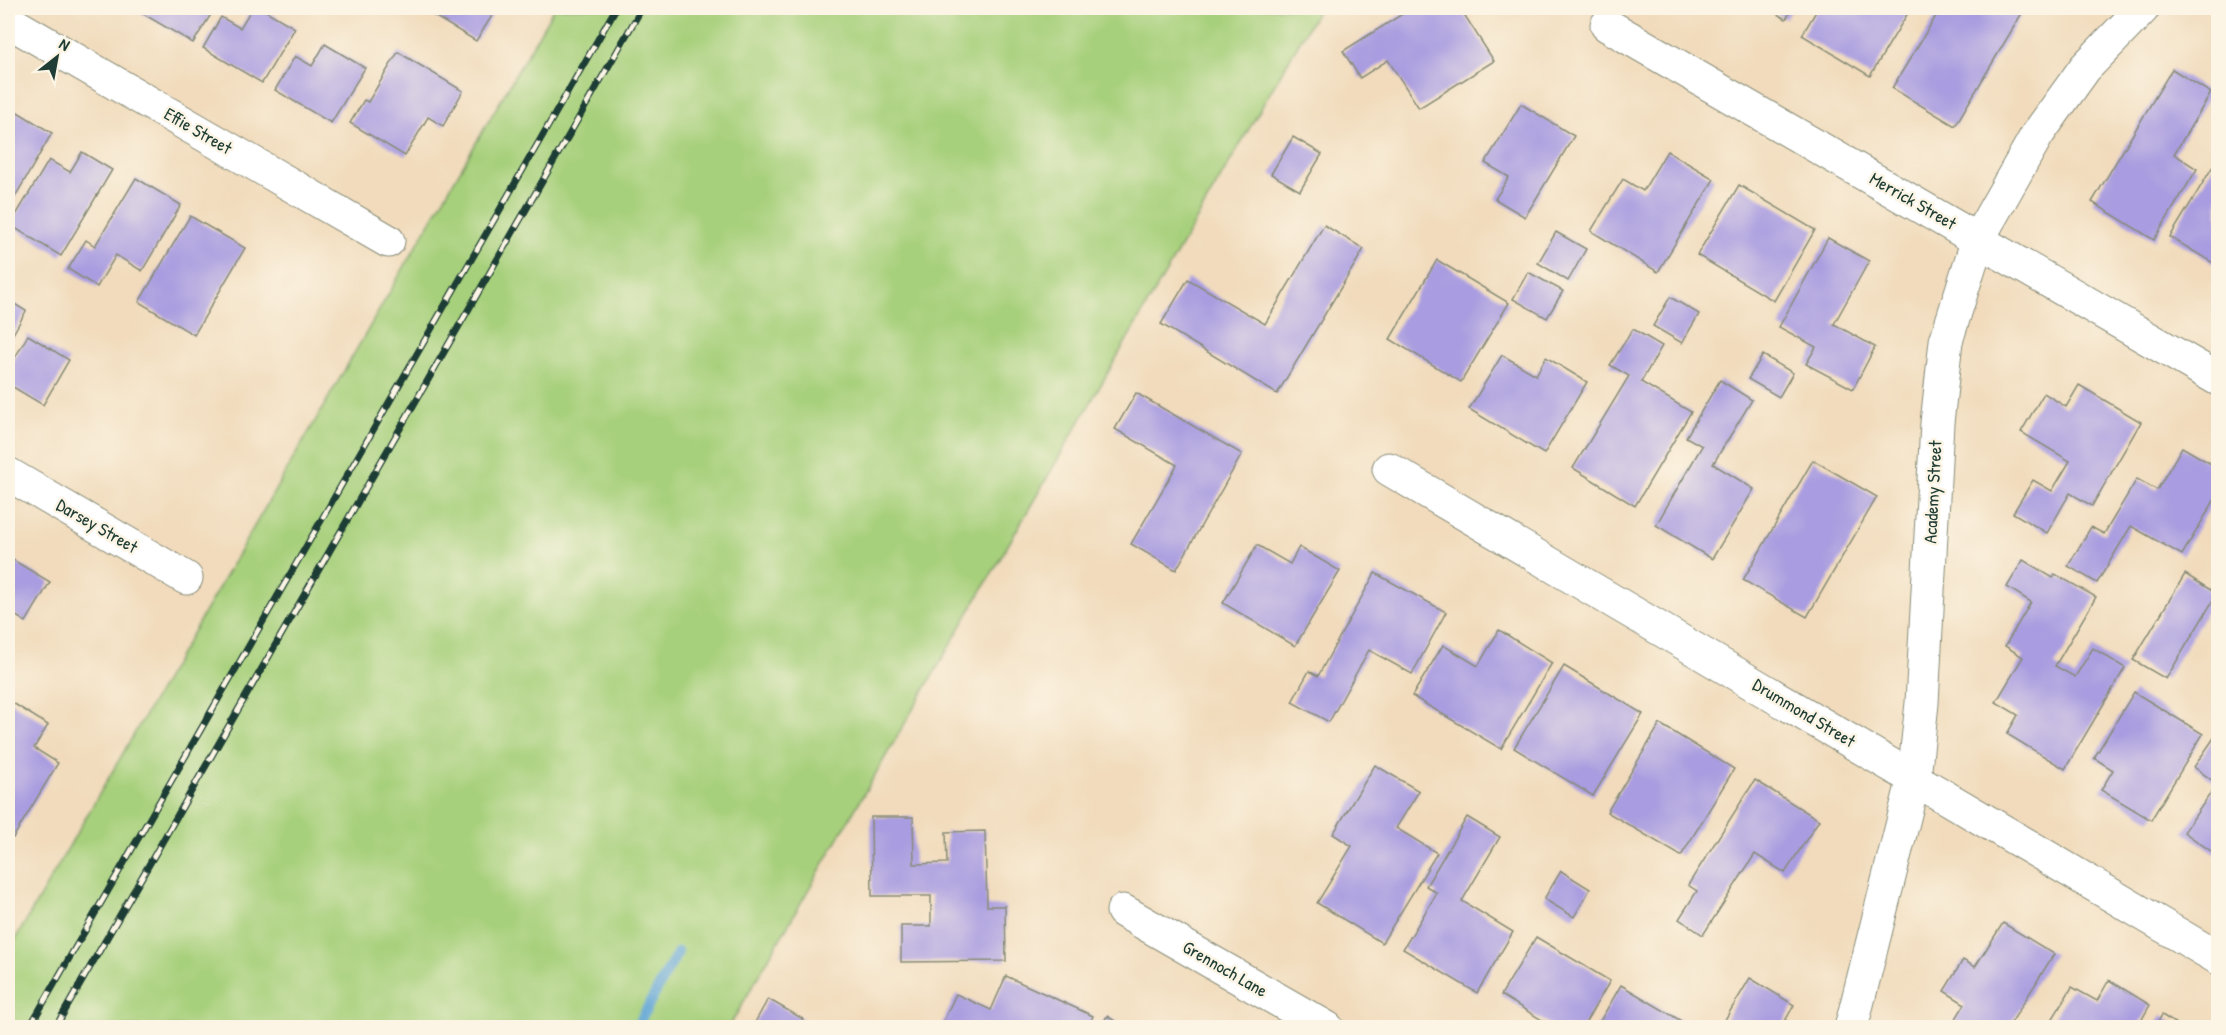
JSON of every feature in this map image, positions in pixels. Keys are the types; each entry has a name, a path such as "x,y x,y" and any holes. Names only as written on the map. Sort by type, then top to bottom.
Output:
{"street":[{"name":"Academy Street","path":"1851,1028 1914,778 1922,703 1940,399 1946,341 1978,239 2043,126 2085,68 2143,8"},
{"name":"Effie Street","path":"8,21 388,241"},
{"name":"Merrick Street","path":"1607,25 2218,379"},
{"name":"Drummond Street","path":"1389,469 2218,958"},
{"name":"Darsey Street","path":"8,474 186,578"},
{"name":"Grennoch Lane","path":"1123,911 1327,1028"}],"green space":[{"path":"554,8 1319,8 729,1027 8,1027 8,952"}],"building":[{"path":"133,8 215,8 193,43"},
{"path":"252,8 261,8 295,28 262,83 203,48 221,17 240,28"},
{"path":"425,8 497,8 476,41 424,10"},
{"path":"1412,8 1460,8 1494,61 1419,108 1388,60 1360,78 1343,51"},
{"path":"1766,8 1793,8 1786,19"},
{"path":"1818,8 1911,8 1870,76 1802,35"},
{"path":"1941,8 2025,8 1955,126 1892,88"},
{"path":"325,44 365,68 331,123 275,90 295,56 312,66"},
{"path":"398,52 463,91 443,126 428,117 405,156 350,123 364,100 368,102"},
{"path":"2172,69 2211,93 2174,154 2197,169 2154,240 2092,202"},
{"path":"1521,104 1574,136 1525,217 1495,199 1509,177 1485,163"},
{"path":"8,106 52,133 8,209"},
{"path":"1293,137 1322,154 1300,191 1271,174"},
{"path":"1667,151 1714,179 1658,272 1591,231 1623,179 1643,191"},
{"path":"82,152 112,170 61,256 10,225 49,160 70,172"},
{"path":"2213,166 2218,170 2218,266 2170,237"},
{"path":"136,178 181,205 142,271 116,255 97,287 68,269 86,240 95,246"},
{"path":"1739,185 1815,230 1774,301 1697,255"},
{"path":"190,216 245,248 194,335 139,302"},
{"path":"1324,225 1364,249 1277,394 1161,324 1188,279 1265,324"},
{"path":"1556,232 1586,249 1568,281 1538,263"},
{"path":"1828,238 1869,261 1834,324 1875,347 1853,389 1806,364 1816,347 1779,327"},
{"path":"1437,260 1509,303 1461,382 1390,339"},
{"path":"1528,272 1563,291 1547,318 1513,299"},
{"path":"1670,297 1699,314 1682,343 1653,326"},
{"path":"8,300 26,311 8,343"},
{"path":"1633,329 1662,346 1641,382 1691,412 1635,506 1573,468 1629,376 1610,365"},
{"path":"28,335 69,360 43,405 8,384 8,370"},
{"path":"1502,355 1536,375 1546,357 1587,382 1544,454 1469,409"},
{"path":"1763,355 1793,373 1779,397 1748,379"},
{"path":"1720,380 1752,400 1713,464 1754,489 1712,559 1656,525 1702,446 1686,437"},
{"path":"2079,385 2141,422 2092,506 2070,493 2047,533 2013,513 2033,480 2052,491 2070,461 2021,432 2044,393 2066,407"},
{"path":"1136,393 1242,454 1176,570 1131,544 1177,465 1115,429"},
{"path":"2182,447 2218,468 2218,494 2182,555 2131,526 2097,583 2068,566 2091,527 2104,534 2137,479 2157,490"},
{"path":"1813,460 1877,497 1807,617 1743,580"},
{"path":"1257,545 1290,564 1299,547 1340,571 1295,646 1223,603"},
{"path":"8,557 50,582 26,622 8,611"},
{"path":"2023,560 2053,578 2055,574 2096,597 2055,666 2075,677 2093,648 2125,668 2065,769 2007,734 2018,715 1996,702 2023,657 2005,646 2031,602 2007,587"},
{"path":"1375,573 1446,612 1412,674 1369,650 1329,722 1292,702 1309,671 1318,676"},
{"path":"2185,574 2217,594 2166,679 2133,660"},
{"path":"1499,630 1552,663 1501,749 1412,696 1443,645 1478,666"},
{"path":"1564,666 1643,714 1593,796 1514,748"},
{"path":"2134,692 2203,734 2151,820 2101,790 2113,770 2094,758"},
{"path":"8,700 48,725 34,748 58,763 13,838 8,835"},
{"path":"1660,724 1734,769 1681,856 1607,812"},
{"path":"2218,732 2218,856 2184,832 2217,784 2194,767"},
{"path":"1375,765 1419,791 1396,828 1437,853 1382,943 1317,903 1352,846 1333,834"},
{"path":"1755,780 1819,820 1785,873 1755,854 1703,935 1679,919 1697,891 1688,885"},
{"path":"871,817 913,817 914,864 947,863 946,832 985,831 987,906 1005,906 1006,961 901,962 901,926 931,926 931,896 872,896"},
{"path":"1467,817 1500,837 1462,901 1513,932 1477,993 1403,949 1437,893 1426,886"},
{"path":"1561,871 1590,889 1574,917 1544,899"},
{"path":"2003,923 2054,954 2008,1028 1950,1028 1965,1004 1944,991 1963,960 1975,967"},
{"path":"1536,937 1610,981 1582,1028 1555,1028 1501,995"},
{"path":"1006,976 1093,1016 1088,1028 940,1028 956,994 991,1010"},
{"path":"1750,978 1794,1005 1781,1028 1720,1028"},
{"path":"2109,980 2150,1005 2137,1028 2047,1028 2072,987 2097,1001"},
{"path":"1621,985 1693,1028 1596,1028"},
{"path":"768,999 803,1019 798,1028 752,1028"},
{"path":"2162,1015 2182,1028 2154,1028"},
{"path":"1107,1016 1126,1028 1100,1028"}],"waterway":[{"path":"636,1028 678,952"}],"railway":[{"path":"29,1028 616,8"},
{"path":"55,1028 642,8"}]}
